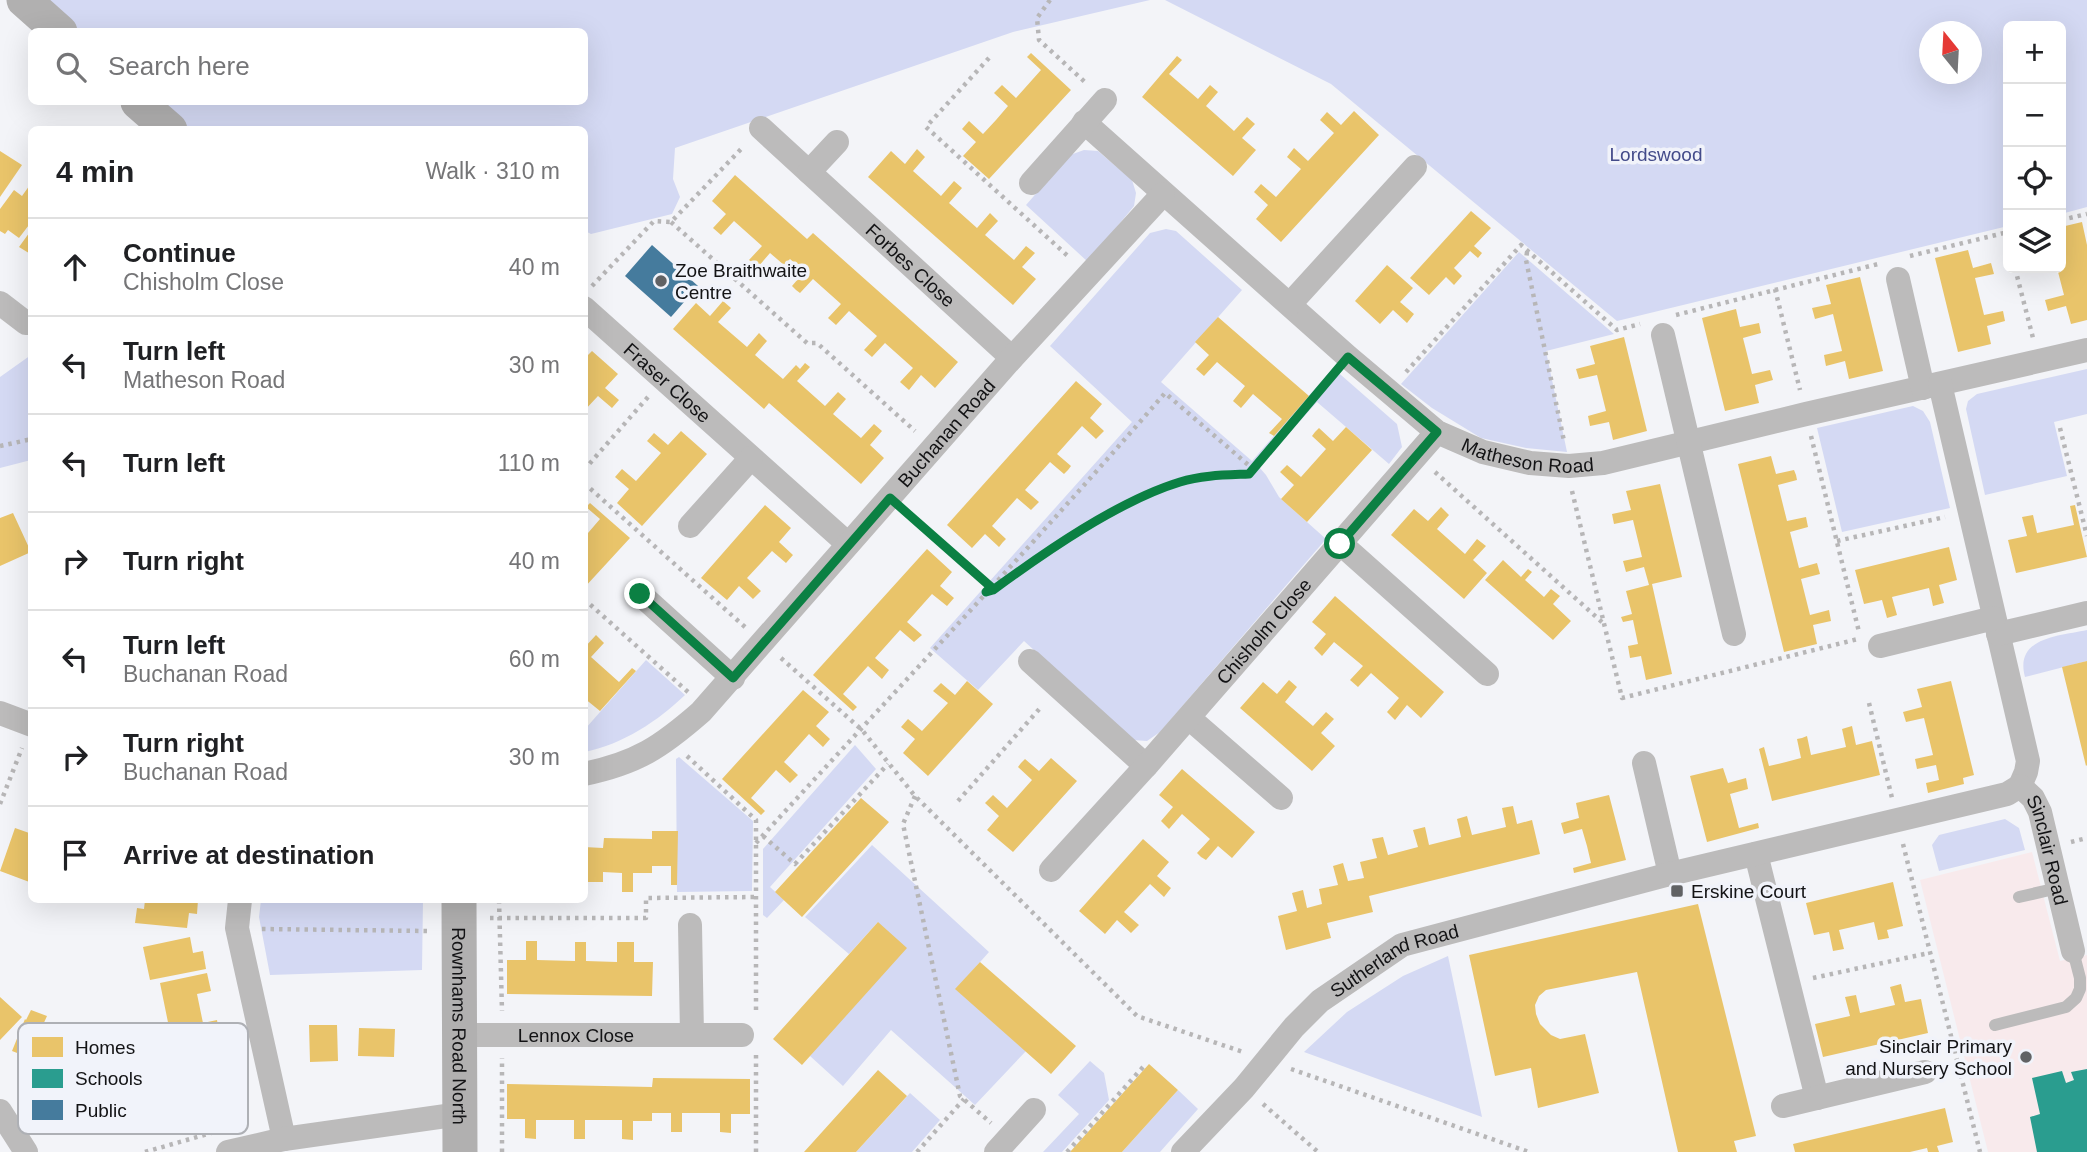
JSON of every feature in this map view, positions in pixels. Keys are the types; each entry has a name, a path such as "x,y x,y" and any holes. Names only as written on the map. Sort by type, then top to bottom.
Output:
{"street":[{"path":"24,0 56,28"},
{"path":"1031,183 1105,100"},
{"path":"141,105 165,126"},
{"name":"Matheson Road","path":"1084,122 1348,357 1437,432 1483,452 1530,463 1569,466 1603,463 2087,350"},
{"name":"Forbes Close","path":"761,128 1012,358"},
{"path":"809,172 837,142"},
{"path":"1290,304 1415,167"},
{"name":"Buchanan Road","path":"588,773 637,758 669,740 701,712 726,671 848,544 1012,358 1163,194"},
{"path":"1893,267 1932,386"},
{"path":"0,303 26,323"},
{"name":"Fraser Close","path":"588,312 848,544"},
{"path":"1658,325 1734,634"},
{"name":"Sinclair Road","path":"1932,386 1970,512 2028,761 2020,786 2033,798 2040,812 2058,888 2077,939"},
{"name":"Chisholm Close","path":"1051,870 1189,718 1437,432"},
{"path":"690,526 751,458"},
{"path":"1340,544 1487,674"},
{"path":"640,594 726,671"},
{"path":"1880,646 2087,613"},
{"path":"1030,661 1146,766"},
{"path":"0,713 28,724"},
{"path":"1189,718 1281,798"},
{"path":"1644,763 1670,874"},
{"name":"Sutherland Road","path":"1183,1152 1244,1088 1294,1027 1320,1001 1402,945 1670,874 2007,794 2020,786"},
{"path":"1756,854 1817,1098"},
{"path":"240,903 237,929 284,1139"},
{"name":"Rownhams Road North","path":"460,1152 460,1035 469,916"},
{"path":"690,925 692,1035"},
{"name":"Lennox Close","path":"460,1035 751,1034"},
{"path":"1783,1106 1925,1072"},
{"path":"1002,1145 1034,1110"},
{"path":"0,1111 26,1152"},
{"path":"228,1152 284,1139 460,1114"}],"lane":[{"path":"2019,897 2058,888"},
{"path":"1995,1025 2066,1007 2076,998 2080,989 2077,939"}],"path":[{"path":"1050,0 1037,18 1039,40 1105,100"},
{"path":"989,58 926,127 1089,275"},
{"path":"671,222 761,128"},
{"path":"2066,219 2087,214"},
{"path":"588,290 654,221 671,222 807,343 817,343 934,448"},
{"path":"1388,391 1521,245 1617,330 1658,325 1775,289 1893,267 2003,233"},
{"path":"1527,252 1526,260 1536,312 1569,466"},
{"path":"2016,273 2032,333"},
{"path":"1775,289 1799,388"},
{"path":"986,592 1090,526 1155,491 1204,477 1249,474 1348,357"},
{"path":"588,465 650,395 640,387"},
{"path":"756,843 862,730 1165,393 1253,469"},
{"path":"2060,428 2087,536"},
{"path":"0,446 28,440"},
{"path":"1417,456 1604,623"},
{"path":"890,498 991,587"},
{"path":"1836,541 1970,512"},
{"path":"588,603 692,696 726,671"},
{"path":"958,801 1059,687"},
{"path":"1869,704 1980,1152"},
{"path":"0,804 28,733"},
{"path":"669,740 756,820 751,1034 756,1152"},
{"path":"763,836 795,864 888,764"},
{"path":"915,796 903,824 960,1096 1002,1145"},
{"path":"237,929 469,916 646,918 646,898 756,897"},
{"path":"1788,983 1929,953"},
{"path":"1067,1152 1143,1066"},
{"path":"1244,1088 1318,1152"},
{"path":"917,1152 964,1100"}],"shaded area":[{"name":"Sinclair Primary and Nursery School","path":"2032,852 2060,961 2087,955 2087,1152 1988,1152 1920,880"}],"green space":[{"path":"43,0 1150,0 1013,32 675,148 673,179 680,197 672,214 591,234 588,232 588,126 186,126 162,105 588,105 588,28 75,28"},
{"name":"Lordswood","path":"1165,0 2087,0 2087,207 2066,213 2066,21 2003,21 2003,227 1617,321 1331,84"},
{"path":"1084,150 1098,151 1132,180 1136,193 1134,206 1088,262 1026,205 1070,155"},
{"path":"1166,229 1176,231 1242,290 1161,382 1252,461 1333,368 1397,424 1402,447 1389,464 1317,402 1259,467 1279,497 1326,539 1160,732 1147,741 1133,740 1024,641 978,690 930,648 1132,422 1050,346 1150,233"},
{"path":"1519,252 1614,334 1546,351 1567,452 1526,448 1481,438 1432,408 1401,384"},
{"path":"28,357 28,461 0,468 0,377"},
{"path":"2087,369 2087,414 2054,422 2067,476 1985,495 1966,409 1968,401 1977,394"},
{"path":"1913,406 1923,411 1930,422 1950,508 1842,532 1817,428"},
{"path":"2087,630 2087,661 2025,677 2023,664 2026,654 2033,646 2053,637"},
{"path":"646,660 685,695 639,730 588,751 588,726"},
{"path":"855,745 876,769 770,887 784,900 767,918 763,915 763,849"},
{"path":"679,757 753,821 752,891 677,892 676,759"},
{"path":"2005,819 2019,828 2025,850 1939,871 1932,845 1939,835"},
{"path":"872,845 989,952 956,989 1026,1051 975,1105 891,1030 843,1086 810,1056 878,922 849,954 805,917"},
{"path":"261,903 423,903 422,970 270,975 259,917"},
{"path":"1448,956 1482,1117 1304,1052 1347,1012 1403,976"},
{"path":"1090,1061 1104,1073 1109,1100 1062,1152 1043,1152 1079,1114 1058,1095"},
{"path":"1178,1090 1198,1109 1160,1152 1122,1152"},
{"path":"910,1093 940,1120 912,1152 856,1152"}],"building: Homes":[{"path":"1031,53 1071,90 989,179 963,156 976,142 962,129 969,121 983,134 996,120 1008,106 994,93 1002,85 1016,98 1041,70 1027,57"},
{"path":"1177,56 1182,60 1169,74 1198,99 1210,85 1218,92 1206,106 1234,131 1247,117 1255,124 1242,138 1256,150 1233,176 1142,97"},
{"path":"1354,111 1379,135 1281,242 1256,219 1268,205 1254,192 1261,184 1276,197 1301,169 1287,157 1294,148 1308,161 1334,133 1320,120 1327,112 1341,125"},
{"path":"917,149 925,157 913,171 941,196 954,181 962,188 949,203 977,228 990,213 998,221 985,235 1014,260 1026,246 1035,253 1022,267 1036,279 1013,305 868,177 891,151 905,164"},
{"path":"0,151 22,165 0,197"},
{"path":"735,175 807,239 813,233 958,362 935,388 921,375 909,390 900,382 913,368 885,343 872,357 864,350 877,336 849,311 836,325 828,318 841,304 813,279 800,293 796,290 792,286 804,272 790,259 784,265 770,253 758,267 749,260 762,246 734,221 721,235 713,228 726,214 712,201"},
{"path":"28,188 28,226 19,238 8,230 5,234 0,231 0,209 14,190 22,196"},
{"path":"1471,211 1491,228 1474,246 1482,253 1478,258 1470,251 1454,268 1462,276 1454,285 1446,277 1429,295 1410,278"},
{"path":"2082,222 2087,245 2087,320 2071,324 2066,306 2048,311 2045,300 2064,295 2058,273 2066,273 2066,226"},
{"path":"28,235 28,253 19,247"},
{"path":"1968,250 1973,268 1991,263 1994,274 1975,278 1984,315 2003,311 2005,321 1987,326 1991,344 1958,352 1935,258"},
{"path":"1387,265 1413,288 1400,302 1414,314 1407,323 1393,310 1380,324 1355,301"},
{"path":"1860,277 1883,371 1849,379 1845,361 1826,366 1824,355 1842,351 1833,314 1815,319 1812,308 1831,304 1826,285"},
{"path":"723,301 731,308 718,322 747,347 759,333 767,341 755,355 783,379 796,365 800,369 805,363 810,367 797,381 825,406 838,392 846,399 833,414 861,438 874,424 882,431 870,445 884,458 861,484 769,403 764,409 673,329 696,303 710,316"},
{"path":"1736,309 1740,327 1759,323 1761,333 1743,338 1752,374 1770,370 1773,380 1755,385 1759,403 1725,411 1702,318"},
{"path":"1218,317 1309,396 1274,436 1269,433 1282,419 1253,394 1241,408 1233,401 1245,386 1217,362 1204,376 1196,369 1209,355 1195,342"},
{"path":"1624,337 1647,431 1613,440 1609,422 1590,426 1588,416 1606,411 1597,375 1579,379 1576,369 1595,364 1590,346"},
{"path":"592,351 618,374 605,388 619,400 612,408 598,396 588,407 588,355"},
{"path":"1076,381 1102,404 1090,418 1104,431 1096,439 1082,426 1057,454 1071,466 1068,470 1064,474 1050,462 1025,490 1039,502 1031,510 1017,498 992,526 1006,539 999,547 985,534 972,548 947,525"},
{"path":"1346,427 1372,450 1307,522 1281,499 1294,485 1280,472 1287,465 1301,477 1326,449 1312,436 1315,432 1319,428 1333,441"},
{"path":"681,431 707,454 642,526 617,503 629,489 615,477 622,469 636,481 661,453 647,441 654,433 668,445"},
{"path":"1771,456 1776,474 1794,470 1796,475 1797,480 1778,485 1787,521 1806,517 1808,527 1790,532 1799,568 1817,563 1820,574 1801,579 1810,615 1829,610 1831,621 1813,625 1817,644 1784,652 1738,464"},
{"path":"1660,484 1682,577 1652,584 1672,674 1646,680 1641,656 1630,658 1628,646 1638,644 1633,620 1623,622 1621,617 1632,614 1626,591 1649,585 1644,567 1626,572 1623,561 1642,557 1633,520 1614,524 1612,514 1631,510 1626,491"},
{"path":"590,503 630,538 588,584 588,533 600,519 588,509"},
{"path":"765,505 791,528 779,542 793,555 786,563 772,551 747,578 761,591 753,599 739,586 727,600 701,578"},
{"path":"2075,505 2087,557 2016,573 2008,540 2027,536 2022,517 2033,515 2037,533 2074,525 2070,506"},
{"path":"1441,507 1449,515 1437,529 1465,554 1477,539 1486,546 1473,560 1487,573 1464,599 1391,535 1414,509 1428,521"},
{"path":"13,513 28,546 28,553 0,566 0,518"},
{"path":"1949,547 1957,580 1939,585 1944,603 1933,606 1929,588 1892,597 1897,615 1887,618 1882,600 1864,604 1855,570"},
{"path":"927,549 952,572 940,586 954,598 947,606 932,594 907,622 922,635 914,642 900,630 875,658 889,670 882,679 868,666 843,694 857,707 853,711 813,675"},
{"path":"1503,560 1521,577 1528,569 1532,572 1525,580 1544,597 1551,589 1560,596 1553,604 1571,621 1553,640 1485,580"},
{"path":"1335,596 1444,692 1421,718 1407,705 1395,720 1387,712 1399,698 1371,673 1358,687 1350,680 1363,666 1334,642 1322,656 1314,648 1326,634 1312,622"},
{"path":"596,635 604,643 591,657 619,682 632,668 636,671 600,711 588,701 588,644"},
{"path":"2087,661 2087,765 2086,766 2062,667"},
{"path":"1289,680 1297,687 1285,702 1313,726 1326,712 1334,719 1321,733 1335,746 1312,771 1240,708 1263,682 1277,694"},
{"path":"967,681 993,704 928,776 903,753 915,739 901,727 908,719 922,731 948,703 933,691 941,683 955,695"},
{"path":"1951,681 1974,775 1963,778 1964,784 1928,793 1926,783 1939,780 1936,765 1917,769 1915,759 1933,755 1924,718 1906,722 1903,712 1922,707 1917,689"},
{"path":"803,690 829,712 816,726 830,739 823,747 809,734 784,762 798,775 790,783 776,770 751,798 765,811 761,815 722,779"},
{"path":"1852,726 1856,745 1872,741 1880,775 1772,801 1759,749 1764,747 1769,766 1786,762 1801,758 1797,739 1807,736 1811,755 1846,747 1842,729"},
{"path":"1051,758 1077,781 1013,852 987,830 999,816 985,803 993,795 1007,808 1032,780 1018,767 1021,763 1025,759 1039,771"},
{"path":"1723,768 1728,783 1746,778 1748,789 1730,794 1739,828 1758,823 1759,828 1707,842 1690,776"},
{"path":"1182,769 1255,832 1232,858 1218,846 1206,860 1201,857 1197,853 1210,839 1182,814 1169,829 1161,821 1173,807 1159,795"},
{"path":"1609,795 1626,860 1574,873 1573,868 1591,863 1587,846 1582,829 1564,834 1561,823 1579,818 1576,803"},
{"path":"861,798 889,822 802,917 775,892"},
{"path":"1513,806 1517,824 1532,820 1540,854 1369,896 1373,912 1327,923 1331,938 1286,950 1278,916 1297,911 1292,893 1303,890 1307,908 1322,904 1319,889 1338,885 1333,866 1343,863 1348,881 1364,878 1360,862 1377,858 1372,839 1383,837 1388,855 1418,847 1413,830 1425,827 1429,845 1461,837 1457,819 1467,816 1472,835 1506,827 1502,808"},
{"path":"15,828 28,833 28,882 0,871"},
{"path":"652,831 678,831 677,885 671,885 671,866 652,866 652,873 633,873 633,892 622,892 622,873 603,872 603,882 588,882 588,847 603,848 604,838 652,839"},
{"path":"1143,839 1169,862 1157,876 1171,888 1164,897 1150,884 1124,912 1139,925 1131,933 1117,920 1105,934 1079,911"},
{"path":"1893,882 1903,926 1887,930 1889,938 1878,940 1874,922 1839,930 1844,949 1833,951 1829,932 1814,935 1806,903"},
{"path":"145,903 198,903 197,914 189,913 187,928 135,923 137,908 144,909"},
{"path":"1698,904 1756,1136 1734,1141 1737,1152 1678,1152 1637,972 1546,990 1535,1005 1540,1024 1551,1035 1560,1039 1585,1034 1599,1093 1538,1108 1531,1068 1495,1076 1469,955"},
{"path":"878,922 907,948 802,1065 773,1039"},
{"path":"190,937 193,953 203,951 206,969 150,980 143,947"},
{"path":"526,941 537,941 537,960 575,961 575,942 586,942 586,961 617,962 617,942 634,942 634,962 653,962 652,996 507,994 507,960 526,960"},
{"path":"980,962 1076,1046 1051,1074 955,989"},
{"path":"207,973 211,991 197,994 203,1023 168,1023 160,983"},
{"path":"1901,984 1905,1002 1921,999 1928,1033 1823,1057 1815,1024 1850,1016 1845,997 1856,995 1860,1013 1895,1005 1890,987"},
{"path":"0,997 22,1017 0,1040"},
{"path":"31,1010 47,1016 44,1023 23,1023"},
{"path":"309,1025 337,1025 338,1061 310,1062"},
{"path":"359,1028 395,1029 394,1057 358,1056"},
{"path":"18,1036 18,1053 12,1051"},
{"path":"1149,1064 1178,1090 1122,1152 1070,1152"},
{"path":"878,1070 907,1096 856,1152 804,1152"},
{"path":"653,1078 750,1079 750,1114 731,1114 731,1133 720,1132 720,1113 682,1113 682,1132 671,1132 671,1113 652,1113 652,1121 633,1121 633,1140 622,1139 622,1120 585,1120 585,1139 574,1139 574,1120 536,1120 536,1139 525,1138 525,1119 507,1119 507,1084 652,1087"},
{"path":"1945,1108 1953,1142 1937,1146 1939,1152 1928,1152 1927,1148 1910,1152 1795,1152 1793,1144"}],"building: Schools":[{"path":"2087,1069 2087,1152 2037,1152 2030,1117 2040,1114 2032,1078 2062,1071 2066,1083 2074,1080 2071,1072"}],"building: Public":[{"name":"Zoe Braithwaite Centre","path":"652,245 698,286 671,317 625,276"}],"place":[{"name":"Zoe Braithwaite Centre","path":"661,281"},
{"name":"Erskine Court","path":"1677,891"},
{"name":"Sinclair Primary and Nursery School","path":"2026,1057"}],"route":[{"path":"640,594 733,678 890,498 991,587 986,592 993,590 1090,526 1155,491 1204,477 1249,474 1348,357 1437,432 1340,544"}]}
